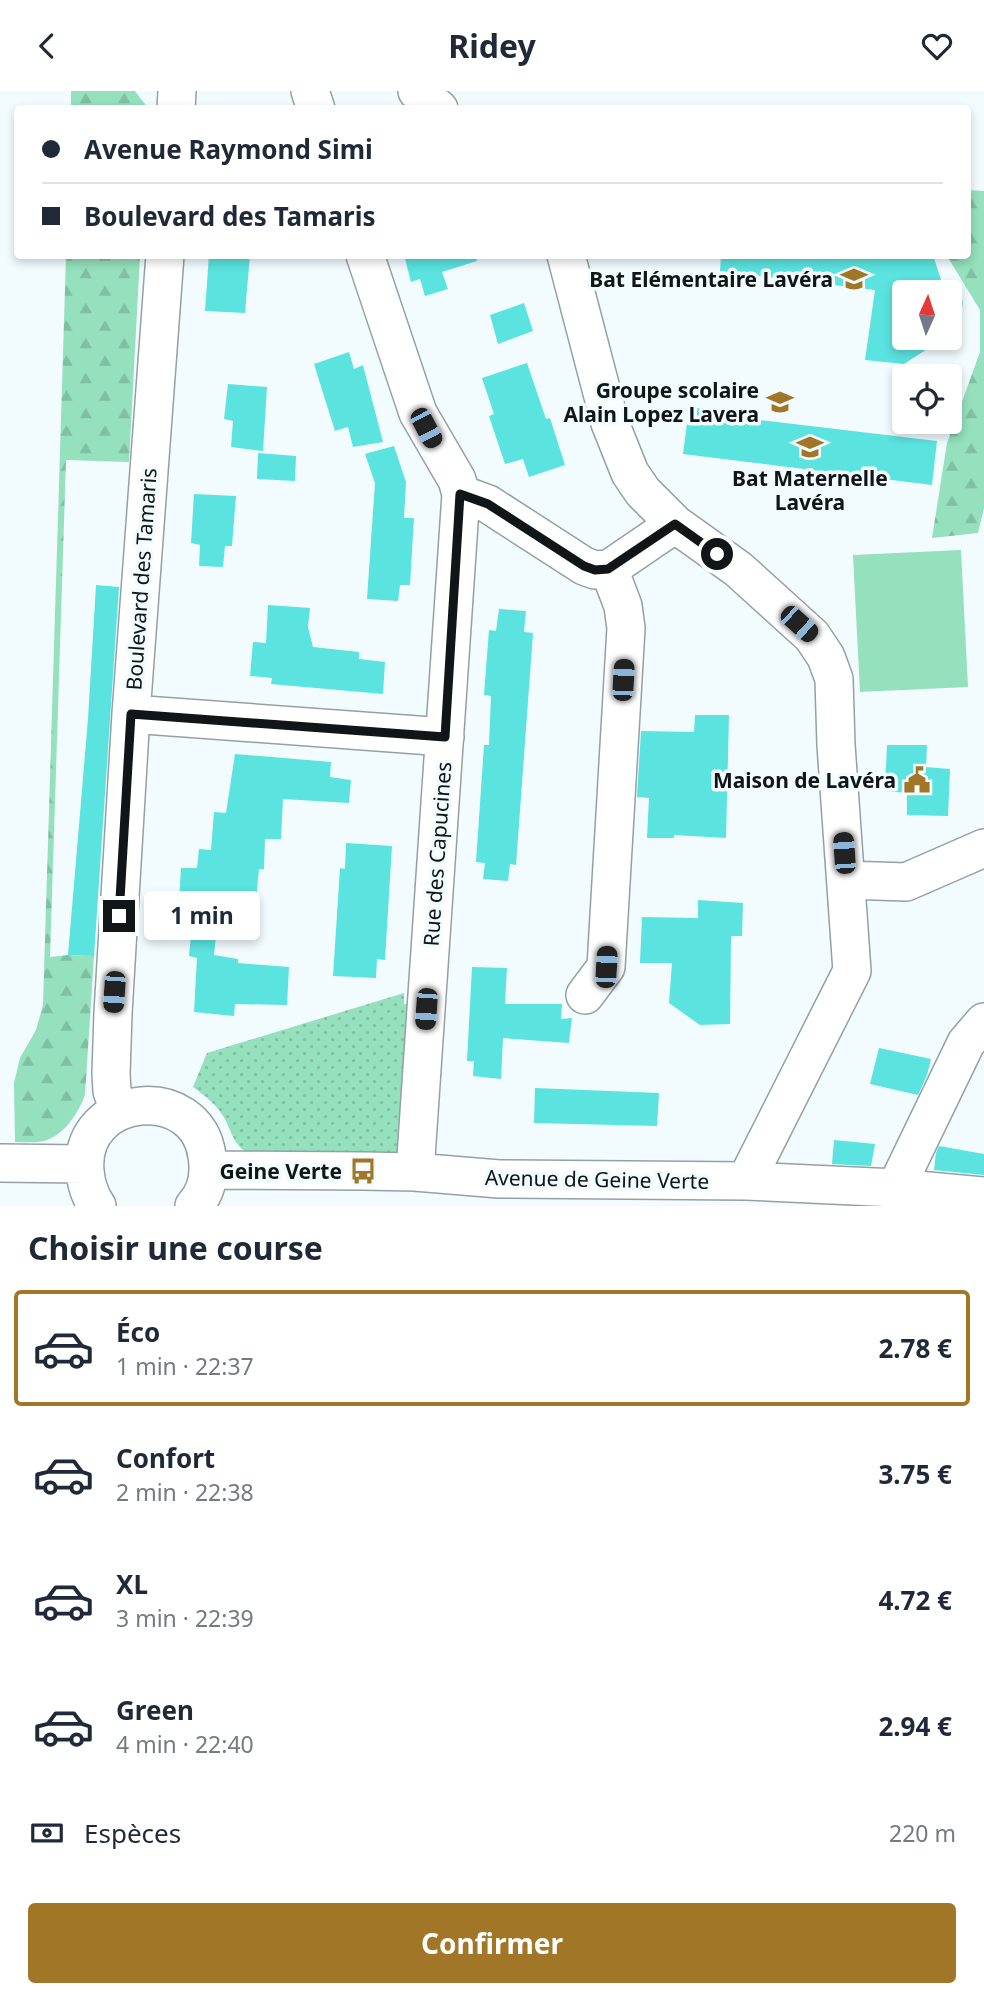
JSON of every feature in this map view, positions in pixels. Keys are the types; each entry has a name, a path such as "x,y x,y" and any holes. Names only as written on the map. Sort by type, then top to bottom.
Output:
{"street":[{"path":"417,91 434,105"},
{"name":"Boulevard des Tamaris","path":"119,1110 112,1091 111,1055 131,714 165,259"},
{"path":"366,259 418,413 451,468 460,494 488,504 584,566 595,570 608,569 675,524"},
{"path":"567,259 610,423 630,473 643,492 675,524 738,569 812,636 825,656 834,679 852,971 746,1181"},
{"name":"Rue des Capucines","path":"415,1172 460,494"},
{"path":"585,995 606,967 625,642 624,606 608,569"},
{"path":"131,714 445,737"},
{"path":"846,880 906,882 984,848"},
{"path":"896,1188 966,1043 984,1022"},
{"path":"94,1204 86,1181 84,1164 86,1149 94,1131 119,1110 147,1104 168,1108 186,1118 200,1133 209,1170 205,1187 194,1206"},
{"path":"8,1163 84,1164"},
{"name":"Avenue de Geine Verte","path":"209,1170 415,1172 504,1197 746,1181 896,1188 984,1196"}],"green space":[{"path":"71,91 135,91 146,105 71,105"},
{"path":"971,190 984,191 984,508 978,533 932,538 947,443 950,434 962,434 962,402 980,352 980,310 949,259 971,259"},
{"path":"66,259 140,259 129,462 66,460 50,957 94,956 85,1095 79,1109 58,1134 41,1142 15,1142 14,1083 20,1058 36,1030 43,1005"},
{"path":"961,550 968,687 860,692 853,555"},
{"path":"404,993 404,1004 414,1005 403,1154 245,1151 234,1140 217,1108 193,1087 207,1053"}],"building":[{"path":"209,259 250,259 245,313 205,311"},
{"path":"405,259 477,259 442,272 448,289 425,296 420,279 411,282"},
{"name":"Bat Elémentaire Lavéra","path":"721,259 934,259 941,280 892,280 892,350 926,350 904,364 865,360 875,290 720,271"},
{"path":"524,303 533,331 498,344 490,315"},
{"path":"349,352 354,369 363,365 383,442 353,447 348,427 335,431 314,364"},
{"path":"527,363 546,419 550,418 565,465 529,477 523,459 505,464 489,416 494,414 482,378"},
{"path":"228,384 267,387 263,451 231,447 233,421 224,419"},
{"name":"Bat Maternelle Lavéra","path":"689,408 718,409 717,415 937,441 932,485 683,454"},
{"path":"394,446 406,482 404,518 414,518 410,585 400,585 398,601 367,599 375,483 365,454"},
{"path":"258,453 296,456 295,481 257,479"},
{"path":"194,494 236,496 232,546 225,546 223,567 199,566 200,545 191,543"},
{"path":"96,585 119,587 94,956 68,955 88,719"},
{"path":"268,605 310,608 308,627 313,647 359,652 359,659 385,662 383,694 271,684 272,678 250,676 253,642 266,643"},
{"path":"499,609 526,611 524,632 533,633 516,865 510,864 508,881 483,879 485,863 476,862 484,745 489,745 491,696 484,695 489,630 496,631"},
{"path":"695,715 729,715 726,838 674,835 674,838 647,838 649,798 637,797 641,731 694,732"},
{"name":"Maison de Lavéra","path":"887,745 927,745 926,767 950,769 948,816 907,815 907,793 885,791"},
{"path":"235,754 331,762 330,777 351,780 349,803 283,799 281,839 265,839 264,869 259,869 256,900 220,898 214,955 238,959 238,963 289,967 287,1005 235,1004 234,1016 194,1012 197,958 189,956 194,903 179,902 181,868 197,868 199,849 211,850 214,812 226,813"},
{"path":"346,843 392,846 385,960 377,959 376,978 333,976 340,868 345,869"},
{"path":"698,900 743,903 742,936 731,936 730,1024 700,1025 669,1003 672,963 640,963 642,917 698,918"},
{"path":"472,967 507,968 505,1004 562,1004 561,1019 572,1018 569,1043 503,1038 501,1079 473,1076 474,1061 467,1061"},
{"path":"879,1048 931,1059 918,1095 870,1084"},
{"path":"535,1088 659,1093 657,1126 534,1123"},
{"path":"834,1140 875,1144 871,1166 832,1164"},
{"path":"939,1146 984,1154 984,1175 934,1170"}],"place":[{"name":"Bat Elémentaire Lavéra","path":"854,279"},
{"name":"Groupe scolaire Alain Lopez Lavera","path":"780,402"},
{"name":"Bat Maternelle Lavéra","path":"810,447"},
{"name":"Maison de Lavéra","path":"917,780"},
{"name":"Geine Verte","path":"363,1171"}],"route":[{"path":"119,916 131,714 445,737 460,494 488,504 584,566 595,570 608,569 675,524 717,554"}]}
